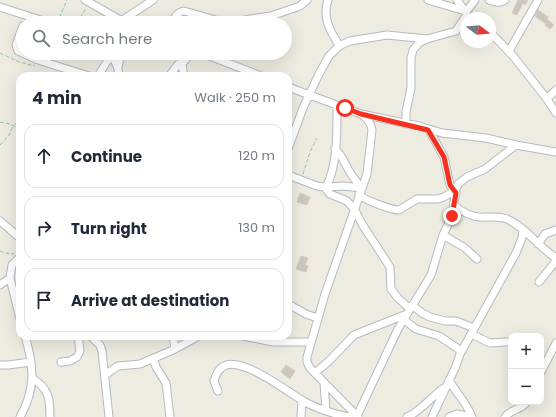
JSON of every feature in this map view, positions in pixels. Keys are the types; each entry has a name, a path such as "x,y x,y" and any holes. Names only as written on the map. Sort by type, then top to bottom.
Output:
{"street":[{"path":"131,16 153,0"},
{"path":"271,16 300,6 307,0"},
{"path":"328,0 325,14 330,30 340,46"},
{"path":"428,0 461,12"},
{"path":"457,0 466,12"},
{"path":"468,12 475,0"},
{"path":"489,0 496,3 505,0"},
{"path":"509,51 538,0"},
{"path":"87,1 115,16"},
{"path":"0,7 29,16"},
{"path":"175,16 184,11 203,16"},
{"path":"406,124 406,112 411,88 412,53 420,42 456,31 460,25"},
{"path":"292,138 303,108 329,56 340,46 350,41 387,35 427,39"},
{"path":"496,38 509,51 547,99 556,113"},
{"path":"38,60 77,72"},
{"path":"100,72 107,60"},
{"path":"114,60 118,67 119,72"},
{"path":"118,67 120,60"},
{"path":"172,72 180,60"},
{"path":"181,60 183,72"},
{"path":"220,60 251,72"},
{"path":"292,89 361,114 442,133 486,138 556,152"},
{"path":"547,99 556,90"},
{"path":"325,187 331,172 335,149 337,105"},
{"path":"361,114 368,119 372,130 368,166 317,318 307,357 307,362 315,373 358,416 383,358 408,312 431,275 452,216 455,192 458,184 467,177 485,169 516,145"},
{"path":"428,130 444,157 450,185 455,192"},
{"path":"335,149 341,155 351,174 358,182 360,190 367,201 399,210 417,199 444,198 455,192"},
{"path":"292,177 325,187 344,186 360,190"},
{"path":"325,187 330,194 347,201 354,208 362,224 390,267 391,289 408,312 416,329 434,334 444,339 458,348 460,350 460,354"},
{"path":"454,205 472,216 507,219 523,230 548,253 556,258"},
{"path":"0,221 16,235"},
{"path":"432,417 460,354 516,253 522,238 523,230"},
{"path":"538,244 545,234 556,230"},
{"path":"444,235 465,248 477,259"},
{"path":"16,259 12,265 10,278 16,303"},
{"path":"539,282 556,261"},
{"path":"0,285 10,278"},
{"path":"292,306 317,318"},
{"path":"315,373 354,335 408,312 422,313 445,321 456,321 490,343 506,342"},
{"path":"20,417 29,398 32,378 31,362 26,340"},
{"path":"61,362 77,357 80,351 79,340"},
{"path":"94,340 100,345 102,351 109,417"},
{"path":"174,340 175,349"},
{"path":"105,375 116,367 137,365 175,349 192,340"},
{"path":"262,340 272,342 311,342"},
{"path":"543,369 556,343"},
{"path":"153,358 156,367 166,383 170,417"},
{"path":"0,365 31,362"},
{"path":"218,391 215,385 216,375 224,366 229,364 256,371 302,400 327,413 349,417"},
{"path":"32,378 41,384 46,390 50,406 50,417"},
{"path":"324,383 327,413"},
{"path":"407,417 415,414 448,383"},
{"path":"448,383 467,406 472,417"},
{"path":"301,417 302,400"},
{"path":"505,417 509,412 525,405"},
{"path":"449,417 457,414 472,417"}],"path":[{"path":"60,16 67,0"},
{"path":"80,16 87,1"},
{"path":"0,52 19,62 36,66"},
{"path":"0,122 14,126"},
{"path":"0,145 9,135 16,123"},
{"path":"301,180 310,152 317,138"},
{"path":"0,251 16,256"}],"building":[{"path":"518,0 528,0 525,5 523,3 517,15 512,13"},
{"path":"538,10 548,17 547,19 554,25 550,29 535,16"},
{"path":"300,193 310,197 307,205 297,202"},
{"path":"301,256 308,258 305,265 308,266 306,272 296,269"},
{"path":"286,365 295,371 290,379 281,372"}],"route":[{"path":"345,108 361,114 418,126 428,130 436,141 444,157 450,185 456,193 452,216"}]}
